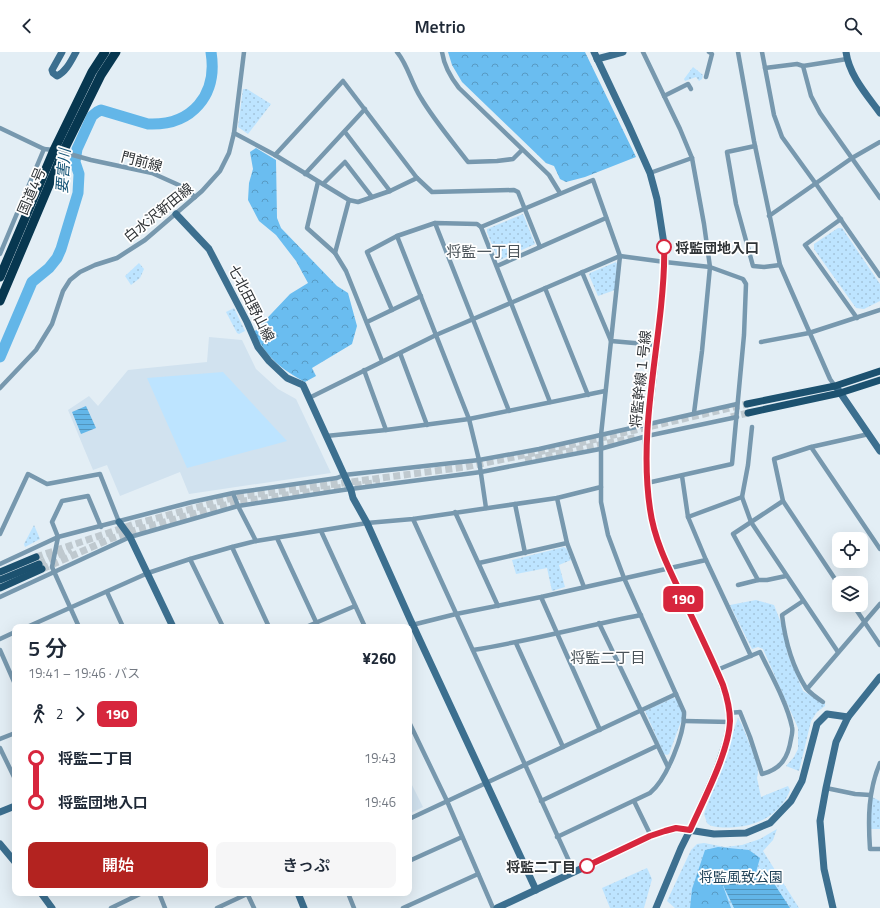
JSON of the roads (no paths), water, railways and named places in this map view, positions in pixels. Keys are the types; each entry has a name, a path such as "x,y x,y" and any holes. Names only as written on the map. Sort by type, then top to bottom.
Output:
{"highway":[{"name":"国道4号","path":"63,152 92,72 105,52"},
{"name":"国道4号","path":"0,301 4,271 102,74 116,52"}],"main road":[{"path":"747,404 835,386 880,371"},
{"path":"748,413 840,393 880,380"},
{"path":"0,572 39,563"},
{"path":"0,580 39,563"},
{"path":"0,588 39,563"}],"street":[{"path":"62,52 52,70 57,76 65,70 76,52"},
{"name":"白水沢新田線","path":"0,388 36,350 52,324 63,291 70,280 80,272 95,265 117,258 145,240 195,197 220,171 229,153 234,132 244,52"},
{"path":"397,52 403,60 414,87 421,99 468,162 513,159 522,150"},
{"path":"442,52 443,59 452,79 459,88 549,175 560,193"},
{"path":"596,56 623,52"},
{"path":"643,52 680,129 692,158 703,216 710,266 694,413"},
{"path":"706,77 712,54 709,52"},
{"path":"738,52 755,146 780,264 830,379 880,451"},
{"path":"762,52 774,115 782,137 880,276"},
{"name":"将監幹線１号線","path":"596,56 650,173 657,199 664,244 665,262 647,436 647,483 650,511 658,542 717,670 728,702 730,722 726,742 716,771 656,908"},
{"path":"765,68 797,64 803,66 846,56 856,78 880,113"},
{"path":"803,66 811,96 820,113 880,198"},
{"path":"275,155 343,81 416,178 432,192 514,190 518,192 540,247"},
{"path":"664,96 688,84 691,89"},
{"path":"305,174 365,109"},
{"name":"門前線","path":"0,128 44,149 152,173 181,186 195,197"},
{"path":"234,132 349,200 358,202 390,191 416,178"},
{"path":"345,132 390,191"},
{"path":"769,216 852,158 880,142"},
{"path":"755,146 727,152 732,185 753,266 764,268 780,264"},
{"path":"0,254 44,149"},
{"path":"650,173 692,158"},
{"path":"372,197 345,162 321,183 307,228 335,253 346,271 382,361"},
{"path":"481,227 593,180 620,256 601,435 601,502 608,534 624,578 684,712 682,732 668,767 657,788 634,801 557,837"},
{"path":"335,253 349,200"},
{"name":"七北田野山線","path":"176,214 209,249 247,322 258,347 269,361 287,378 303,385 351,490 353,498 367,523 409,624"},
{"path":"497,266 606,218"},
{"path":"841,219 805,245 857,318"},
{"path":"435,223 509,411"},
{"path":"392,310 367,252 397,236 435,223 477,224 481,227 497,266 550,402"},
{"path":"397,236 469,419 479,460 486,508"},
{"path":"309,398 436,335 620,256 710,266 743,279 746,284 744,335 732,464 647,483"},
{"path":"582,272 611,341"},
{"path":"545,288 588,395"},
{"path":"367,322 421,296"},
{"path":"762,342 809,333 880,310"},
{"path":"611,341 657,345"},
{"path":"400,353 427,425"},
{"path":"364,370 386,430"},
{"path":"326,436 469,419 605,391"},
{"path":"0,564 58,537 192,502 233,493 337,478 344,475 479,460 539,449 737,404"},
{"path":"0,597 130,537 238,506 481,472 600,449 647,436 737,417"},
{"path":"752,427 748,465 742,497 751,522 838,652"},
{"path":"833,576 783,501 774,459 811,447 869,434"},
{"path":"811,447 880,549"},
{"path":"0,534 28,474 47,484 100,474 119,522 130,537 172,624"},
{"path":"682,476 688,516 706,560 751,656"},
{"path":"39,624 148,573 190,558 256,541 367,523 413,519 557,498 601,487"},
{"path":"233,493 256,541"},
{"path":"79,624 52,567 58,537 52,522 62,501 88,496 101,527"},
{"path":"688,516 742,497"},
{"path":"557,498 567,543 584,587"},
{"path":"758,580 733,534 783,501"},
{"path":"515,504 525,553"},
{"path":"455,512 498,606"},
{"path":"413,519 574,872"},
{"path":"321,531 364,624"},
{"path":"277,538 316,622"},
{"path":"479,564 567,543"},
{"path":"232,547 268,624"},
{"path":"190,558 222,624"},
{"path":"412,625 456,614 541,597 706,560"},
{"path":"738,585 758,580 767,580 786,576"},
{"path":"107,592 122,624"},
{"path":"541,597 600,730"},
{"path":"803,601 782,615 785,635 792,660 807,689 823,702"},
{"path":"807,689 880,604"},
{"path":"312,624 355,606"},
{"path":"857,612 880,645"},
{"path":"473,650 516,643 599,623 640,615"},
{"path":"599,623 668,767"},
{"name":"七北田野山線","path":"412,630 536,890"},
{"path":"0,639 12,633"},
{"path":"516,643 563,747"},
{"path":"0,650 12,677"},
{"path":"717,670 760,652 786,707 793,728 789,752 781,764 772,772 762,774 740,712 729,713"},
{"path":"833,908 824,869 820,821 826,788 836,742 848,717 880,677"},
{"path":"412,818 676,694"},
{"path":"497,908 650,836 676,828 714,834 746,833 770,823 791,801 802,780 817,724 827,714 848,717"},
{"path":"684,721 730,722"},
{"path":"412,728 447,801 493,908"},
{"path":"0,738 12,734"},
{"path":"541,801 658,746"},
{"path":"0,748 12,773"},
{"path":"880,763 870,795 869,824 870,849 880,849"},
{"path":"826,788 855,794 870,795"},
{"path":"634,801 650,836"},
{"path":"0,812 12,807"},
{"path":"412,860 462,837"},
{"path":"0,844 12,858"},
{"path":"403,908 478,874"},
{"path":"43,896 52,908"},
{"path":"111,908 136,896"},
{"path":"160,896 165,908"},
{"path":"217,908 243,896"},
{"path":"248,896 254,908"},
{"path":"299,896 304,908"},
{"path":"349,896 354,908"}],"waterway":[{"name":"要害川","path":"0,357 32,282 49,268 57,258 61,249 78,193 79,174 75,162 77,149 92,116 101,110 148,124 177,120 199,105 206,94 212,68 211,52"}],"tunnel":[{"path":"36,557 135,524 236,497 465,467 558,448 747,404"},
{"path":"731,417 748,413"},
{"path":"525,460 638,437"},
{"path":"42,569 110,539 136,530 236,502 380,482"},
{"path":"39,564 71,549"}],"place":[{"name":"将監団地入口","path":"664,247"},
{"name":"将監二丁目","path":"587,866"}],"district":[{"name":"将監一丁目","path":"484,251"},
{"name":"将監二丁目","path":"608,657"}],"park label":[{"name":"将監風致公園","path":"741,876"}]}
